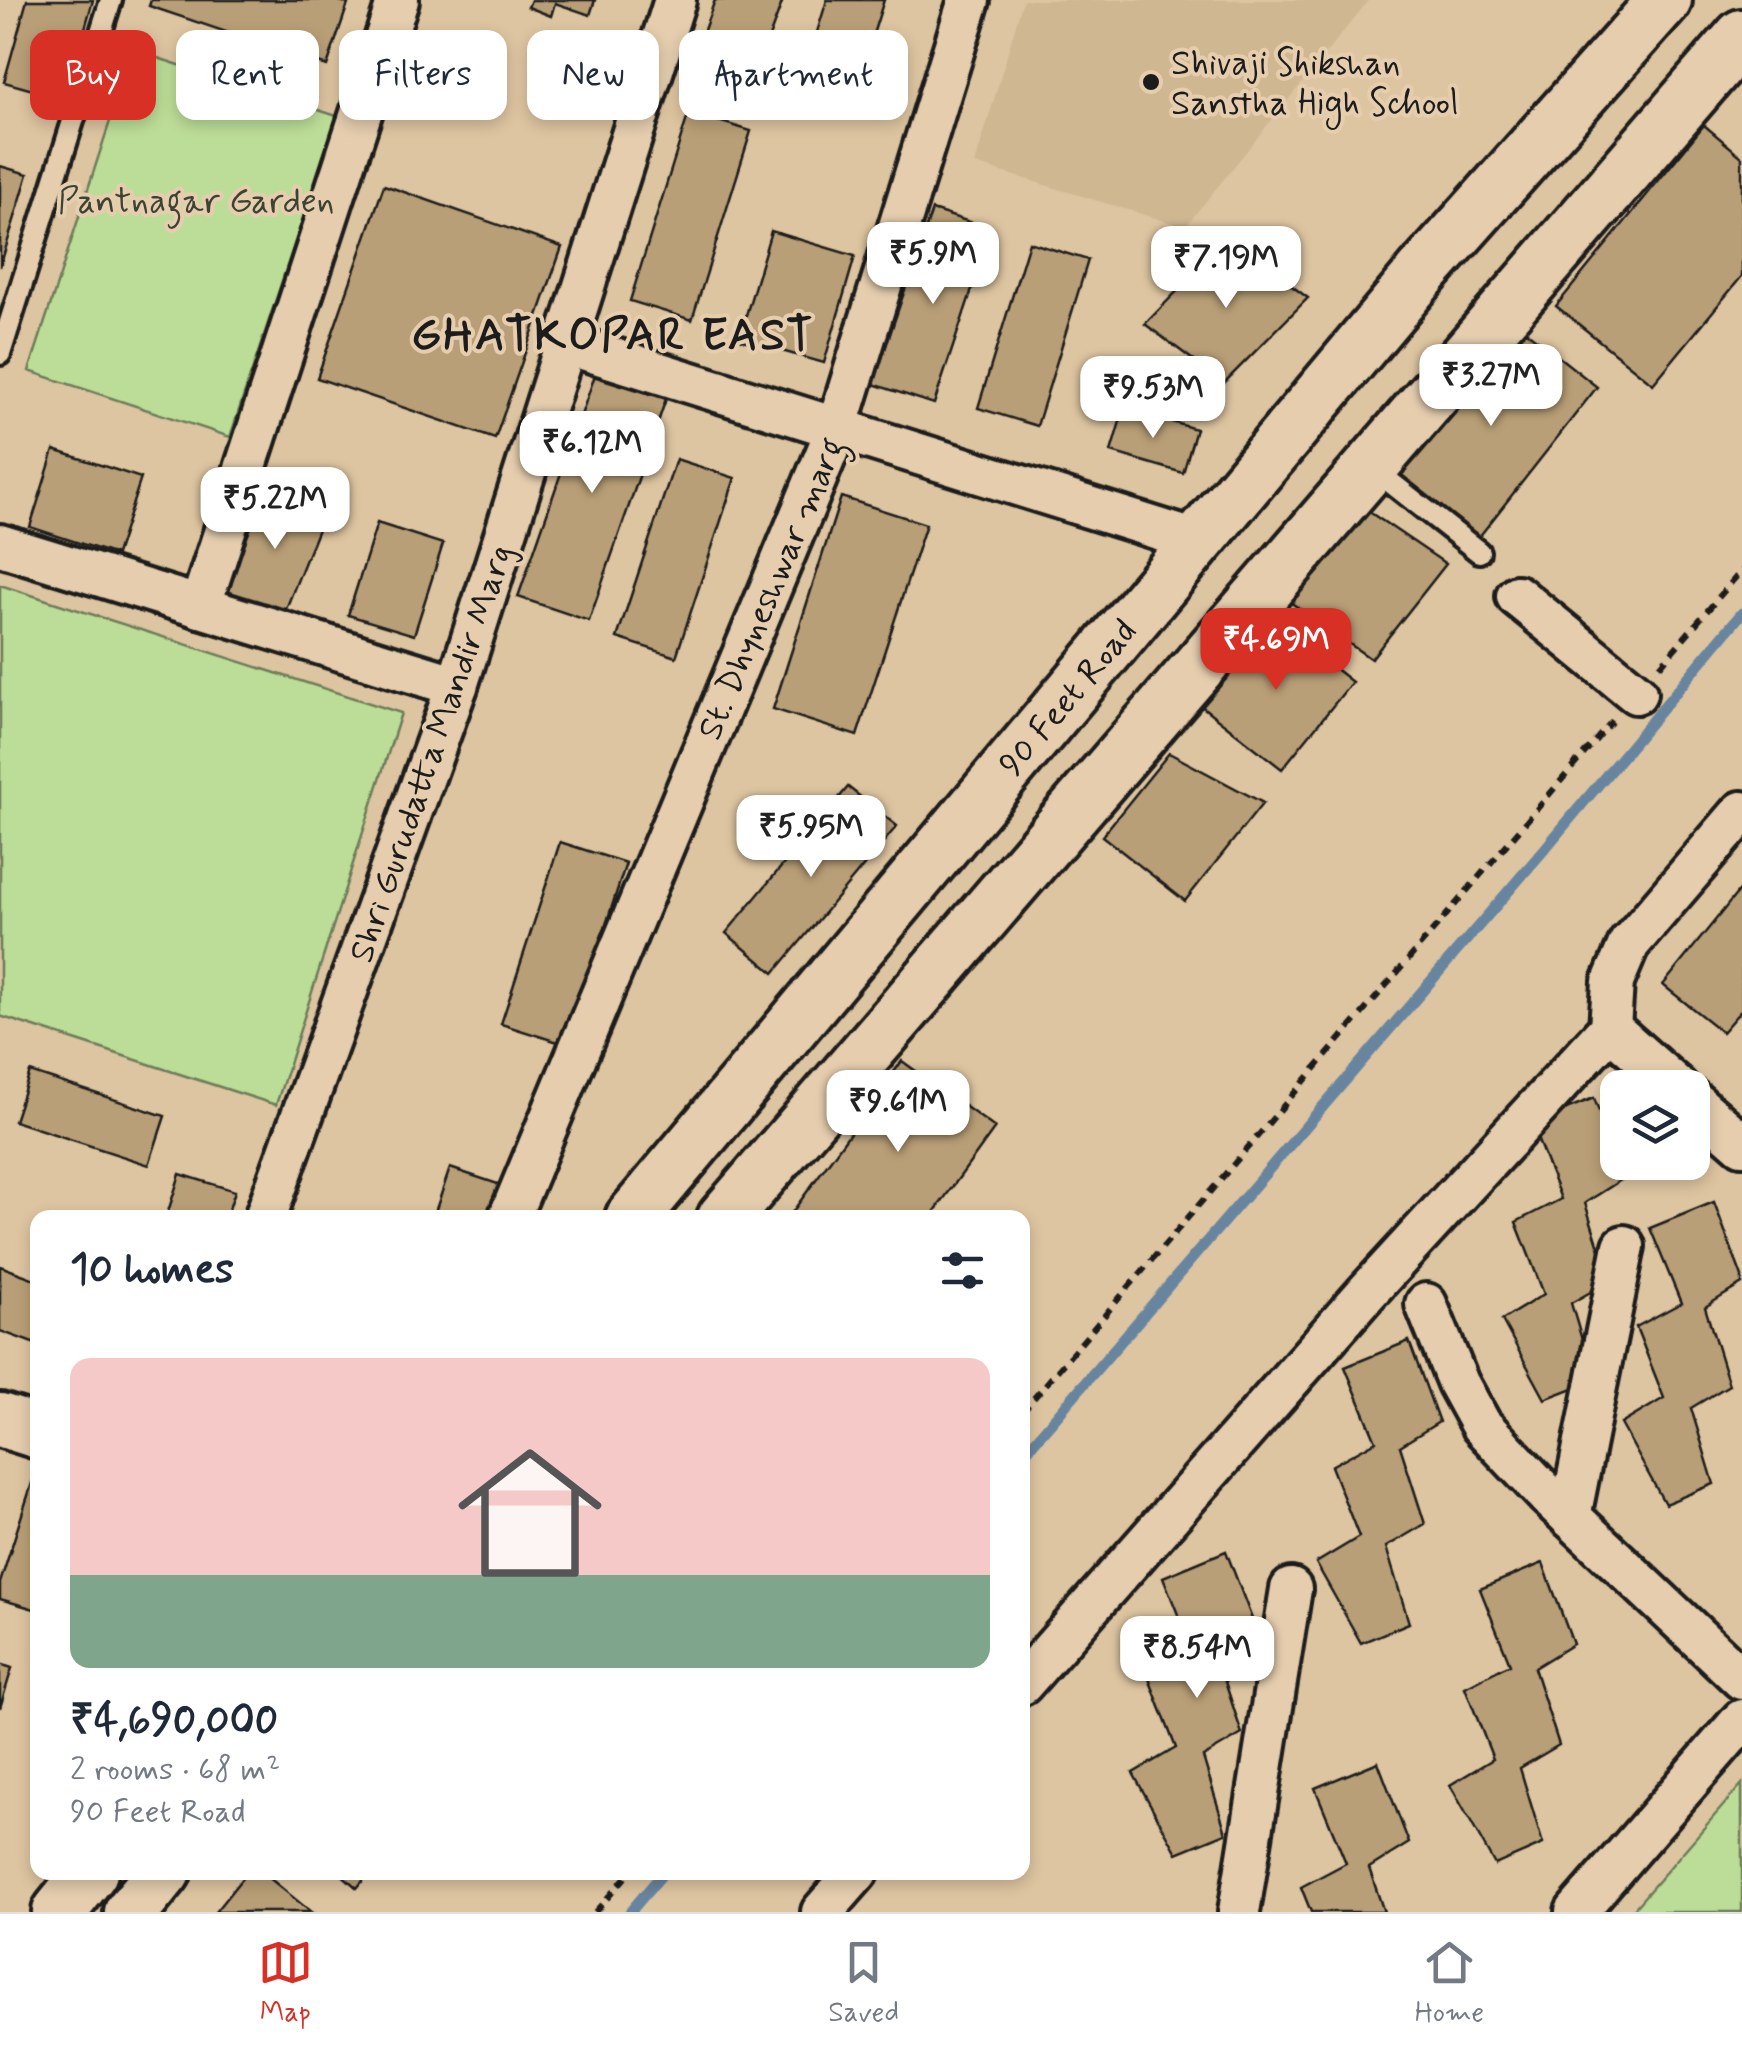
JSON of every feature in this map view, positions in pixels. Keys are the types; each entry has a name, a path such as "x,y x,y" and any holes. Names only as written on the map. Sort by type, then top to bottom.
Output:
{"street":[{"path":"200,607 398,0"},
{"name":"Shri Gurudatta Mandir Marg","path":"268,1210 457,686 676,0"},
{"name":"St. Dhyneshwar marg","path":"512,1210 837,428 969,0"},
{"name":"90 Feet Road","path":"639,1210 1423,272 1664,0"},
{"path":"1721,0 1742,25"},
{"path":"731,1210 1742,36"},
{"path":"567,344 1197,541"},
{"path":"0,545 457,686"},
{"path":"1518,596 1636,693"},
{"path":"1030,1675 1368,1291 1610,1028 1612,982 1629,944 1742,812"},
{"path":"1610,1028 1658,1070"},
{"path":"1710,1116 1742,1144"},
{"path":"1570,1517 1624,1246"},
{"path":"1426,1304 1458,1384 1481,1425 1570,1517 1742,1679"},
{"path":"0,1420 30,1429"},
{"path":"1239,1912 1291,1588"},
{"path":"1576,1912 1742,1720"},
{"path":"59,1912 85,1880"},
{"path":"131,1912 157,1880"},
{"path":"822,1912 850,1880"}],"lane":[{"path":"0,354 111,0"},
{"path":"1370,466 1479,552"}],"path":[{"path":"1030,1403 1742,570"},
{"path":"595,1912 623,1880"}],"shaded area":[{"name":"Shivaji Shikshan Sanstha High School","path":"1023,0 1369,0 1185,227 975,164"}],"green space":[{"name":"Pantnagar Garden","path":"156,57 176,64 176,120 319,120 319,110 337,116 230,437 29,371 110,120 156,120"},
{"path":"0,585 401,713 276,1105 0,1016"},
{"path":"1742,1784 1742,1912 1631,1912"}],"building":[{"path":"27,0 93,0 85,30 30,30 30,89 4,82"},
{"path":"151,0 337,0 348,4 327,66 319,63 319,30 220,30 149,6"},
{"path":"531,0 595,0 590,15 555,3 551,16 528,7"},
{"path":"715,0 783,0 772,30 704,30"},
{"path":"827,0 884,0 874,30 818,30"},
{"path":"687,120 715,120 751,131 692,320 630,301"},
{"path":"1704,125 1742,157 1742,276 1653,384 1556,306"},
{"path":"0,166 28,174 0,267"},
{"path":"384,185 562,247 495,439 317,378"},
{"path":"932,210 992,229 934,404 873,384"},
{"path":"771,231 855,256 824,363 739,339"},
{"path":"1228,239 1308,298 1224,383 1145,324"},
{"path":"1029,242 1088,260 1037,426 978,408"},
{"path":"1507,316 1597,387 1475,542 1385,471"},
{"path":"596,372 667,396 589,621 518,597"},
{"path":"1124,408 1196,429 1183,473 1111,452"},
{"path":"54,450 141,478 116,555 30,527"},
{"path":"676,459 735,478 676,657 617,638"},
{"path":"265,491 324,514 284,614 226,591"},
{"path":"841,497 926,524 857,736 773,709"},
{"path":"1359,505 1446,564 1371,659 1283,597"},
{"path":"377,523 443,544 414,635 348,615"},
{"path":"1269,617 1352,682 1282,769 1200,705"},
{"path":"1169,753 1263,803 1185,901 1102,836"},
{"path":"848,787 897,826 774,973 726,933"},
{"path":"560,842 626,863 567,1045 501,1024"},
{"path":"1742,887 1742,1009 1722,1032 1663,985"},
{"path":"902,1061 995,1128 936,1210 794,1210"},
{"path":"30,1072 165,1116 149,1165 14,1121"},
{"path":"1594,1098 1600,1114 1600,1180 1621,1180 1585,1203 1610,1281 1571,1303 1594,1380 1545,1399 1502,1320 1544,1294 1516,1222 1561,1199 1531,1123"},
{"path":"450,1168 504,1186 496,1210 436,1210"},
{"path":"180,1174 235,1191 229,1210 169,1210"},
{"path":"1714,1202 1742,1284 1705,1307 1729,1385 1691,1408 1714,1484 1665,1504 1621,1424 1664,1398 1636,1327 1681,1303 1650,1228"},
{"path":"0,1266 30,1277 30,1342 0,1331"},
{"path":"1409,1341 1439,1422 1400,1446 1425,1524 1386,1547 1409,1623 1361,1643 1316,1563 1359,1537 1331,1466 1376,1441 1345,1367"},
{"path":"30,1489 30,1608 0,1599 0,1583"},
{"path":"1226,1551 1257,1632 1217,1657 1242,1734 1203,1757 1226,1833 1177,1853 1133,1773 1176,1748 1148,1676 1193,1652 1163,1577"},
{"path":"1543,1563 1573,1644 1534,1668 1559,1745 1520,1768 1543,1844 1495,1865 1450,1785 1493,1759 1465,1687 1510,1664 1480,1589"},
{"path":"0,1664 12,1668 0,1708"},
{"path":"1378,1762 1409,1843 1369,1868 1384,1912 1311,1912 1301,1887 1346,1863 1315,1788"},
{"path":"241,1880 272,1880 311,1912 215,1912"}],"waterway":[{"path":"1030,1447 1543,851 1742,613"},
{"path":"630,1912 657,1880"}],"place":[{"name":"Shivaji Shikshan Sanstha High School","path":"1151,82"}],"district":[{"name":"GHATKOPAR EAST","path":"613,333"}]}
